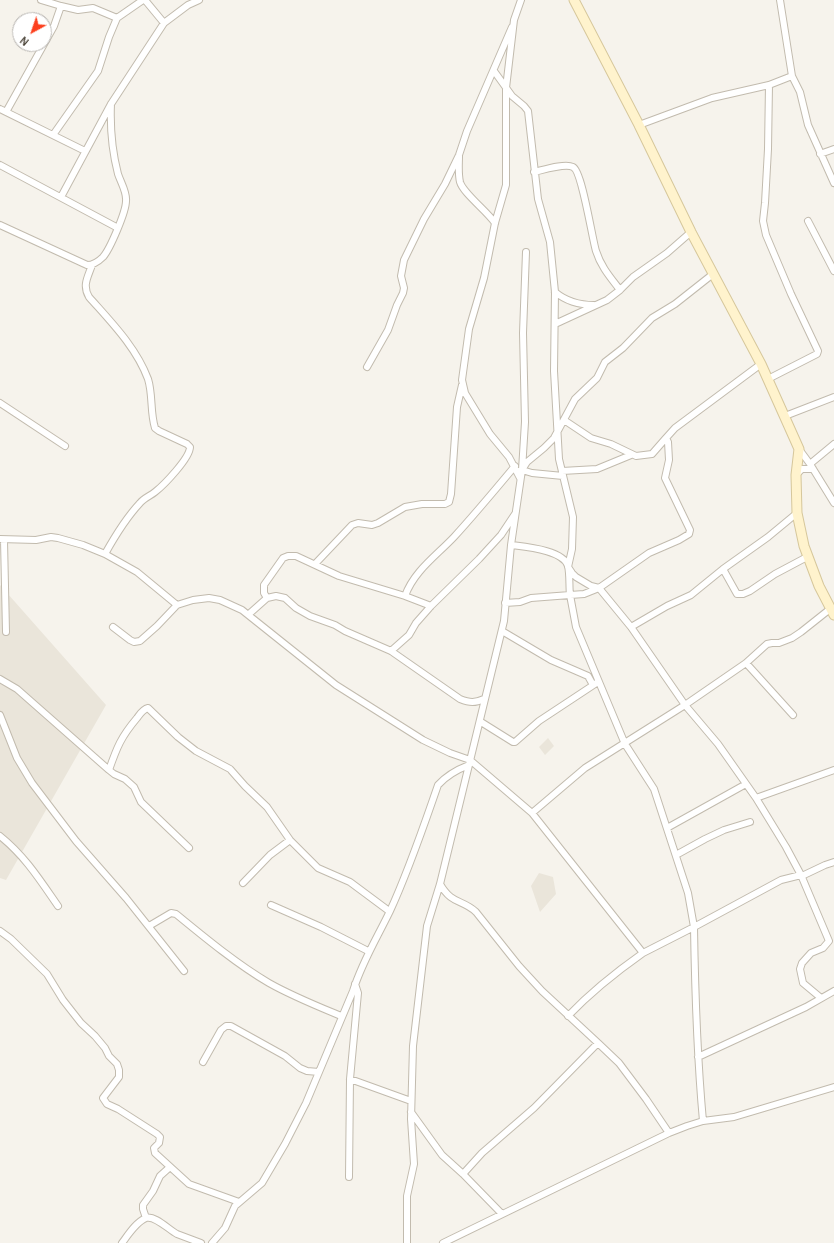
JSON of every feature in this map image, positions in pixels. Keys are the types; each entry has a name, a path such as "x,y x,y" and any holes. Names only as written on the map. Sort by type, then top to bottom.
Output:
{"street":[{"path":"41,0 78,10 93,8 117,18"},
{"path":"53,135 98,71 117,18 144,0 164,23"},
{"path":"61,198 111,104 164,23 188,5 199,0"},
{"path":"367,367 388,330 403,292 404,288 401,276 404,260 424,219 445,184 459,154 467,131 494,71 521,0"},
{"path":"574,0 639,125 691,232 761,364 799,449 834,503"},
{"path":"780,0 792,76 800,92 808,125 834,183"},
{"path":"52,30 61,6"},
{"path":"315,564 352,525 358,523 372,525 378,523 406,507 422,504 445,504 449,502 452,494 457,407 462,385 469,329 484,278 495,223 506,185 506,88 514,20"},
{"path":"39,52 3,110 85,151"},
{"path":"494,71 512,96 528,111 538,199 550,242 555,292 554,371 559,459 572,517 572,548 568,567 570,595 576,627 596,684 625,744 654,789 688,893 694,927 695,1001 703,1121"},
{"path":"639,125 712,98 769,85 792,76"},
{"path":"768,379 817,354 818,351 791,294 766,235 763,221 768,149 769,85"},
{"path":"105,554 124,522 141,502 164,484 190,450 190,447 187,444 155,428 148,379 138,359 126,340 89,297 85,290 85,284 92,265 103,257 118,228 126,200 112,144 110,126 111,104"},
{"path":"820,154 834,149"},
{"path":"459,154 460,183 495,223"},
{"path":"0,165 118,228"},
{"path":"534,172 563,166 572,166 576,168 583,190 596,252 601,265 620,290"},
{"path":"808,221 834,271"},
{"path":"0,225 87,265 92,265"},
{"path":"555,324 607,300 633,278 667,253 691,232"},
{"path":"407,1243 407,1196 414,1164 411,1112 413,1046 427,926 440,884 480,722 484,699 502,631 520,478 518,469 524,422 523,333 526,252"},
{"path":"405,596 413,578 419,570 518,469 550,443 558,433 575,399 596,378 605,362 623,348 648,322 675,304 713,274"},
{"path":"555,292 568,301 576,304 596,305"},
{"path":"564,420 591,438 611,444 631,455 640,457 652,454 675,428 761,364"},
{"path":"462,385 465,393 490,434 518,469 532,474 563,474 597,469 631,455"},
{"path":"785,416 834,397"},
{"path":"0,403 65,446"},
{"path":"505,603 520,602 531,598 584,594 599,588 650,553 689,534 690,530 665,478 668,460 668,442 666,438"},
{"path":"796,475 802,469 811,466 834,444"},
{"path":"532,813 586,768 685,705 746,663 767,644 779,643 792,638 832,612 807,557 797,513 796,475 799,449"},
{"path":"391,652 409,635 416,623 431,606 501,535 516,513"},
{"path":"631,627 667,606 691,595 723,569 768,538 797,513"},
{"path":"6,632 2,539 36,540 52,537 83,545 105,554 137,572 177,605"},
{"path":"511,545 556,554 562,558 576,577 591,586 599,588 631,627 685,705 718,744 756,798 801,875 829,941 823,948 810,953 802,963 800,969 803,983 821,998"},
{"path":"267,598 264,593 264,585 283,558 288,556 296,556 339,576 405,596 431,606"},
{"path":"723,569 737,594 740,595 750,591 775,574 807,557"},
{"path":"249,614 267,598 276,596 285,598 296,608 310,616 335,625 391,652 460,699 474,703 484,699"},
{"path":"113,627 130,640 134,642 140,641 177,605 193,600 209,598 233,604 249,614 336,685 422,740 469,763 532,813 643,953"},
{"path":"502,631 551,660 588,676 596,684"},
{"path":"746,663 793,715"},
{"path":"0,680 17,689 109,770 125,779 134,787 142,802 189,848"},
{"path":"480,722 515,742 539,721 596,684"},
{"path":"109,770 118,744 124,733 143,710 148,708 190,747 230,769 266,806 290,840 318,868 350,882 389,911"},
{"path":"0,715 17,758 32,783 76,841 126,898 184,971"},
{"path":"213,1243 225,1228 235,1206 262,1183 306,1103 368,951 389,911 414,854 438,785 454,771 469,763"},
{"path":"756,798 834,770"},
{"path":"667,828 746,784"},
{"path":"676,855 724,830 750,822"},
{"path":"0,836 28,862 58,906"},
{"path":"243,883 270,855 290,840"},
{"path":"568,1016 583,999 602,983 643,953 781,880 804,875 824,865 834,862"},
{"path":"440,884 444,891 456,901 472,908 519,966 542,991 619,1062 669,1133"},
{"path":"271,905 321,927 368,951"},
{"path":"149,926 171,913 176,914 250,971 268,983 341,1016"},
{"path":"0,931 11,939 47,974 63,1000 81,1023 95,1036 105,1048 109,1056 117,1064 119,1077 103,1098 104,1101 157,1134 160,1137 159,1143 154,1148 155,1153 189,1184 239,1202"},
{"path":"349,1177 350,1079 358,993 355,984"},
{"path":"698,1057 806,1007 834,991"},
{"path":"203,1062 221,1030 226,1026 231,1026 285,1056 300,1068 307,1071 319,1072"},
{"path":"463,1174 482,1153 534,1108 598,1043"},
{"path":"350,1079 411,1101"},
{"path":"443,1243 669,1133 703,1121 734,1117 834,1087"},
{"path":"411,1112 442,1155 502,1214"},
{"path":"146,1218 143,1205 153,1192 160,1176 170,1167"},
{"path":"122,1243 136,1226 146,1218 156,1220 175,1233 201,1243"}],"shaded area":[{"path":"0,585 106,705 6,880 0,878"},
{"path":"548,738 554,746 545,755 539,747"},
{"path":"539,873 553,877 556,894 540,912 531,886"}]}
